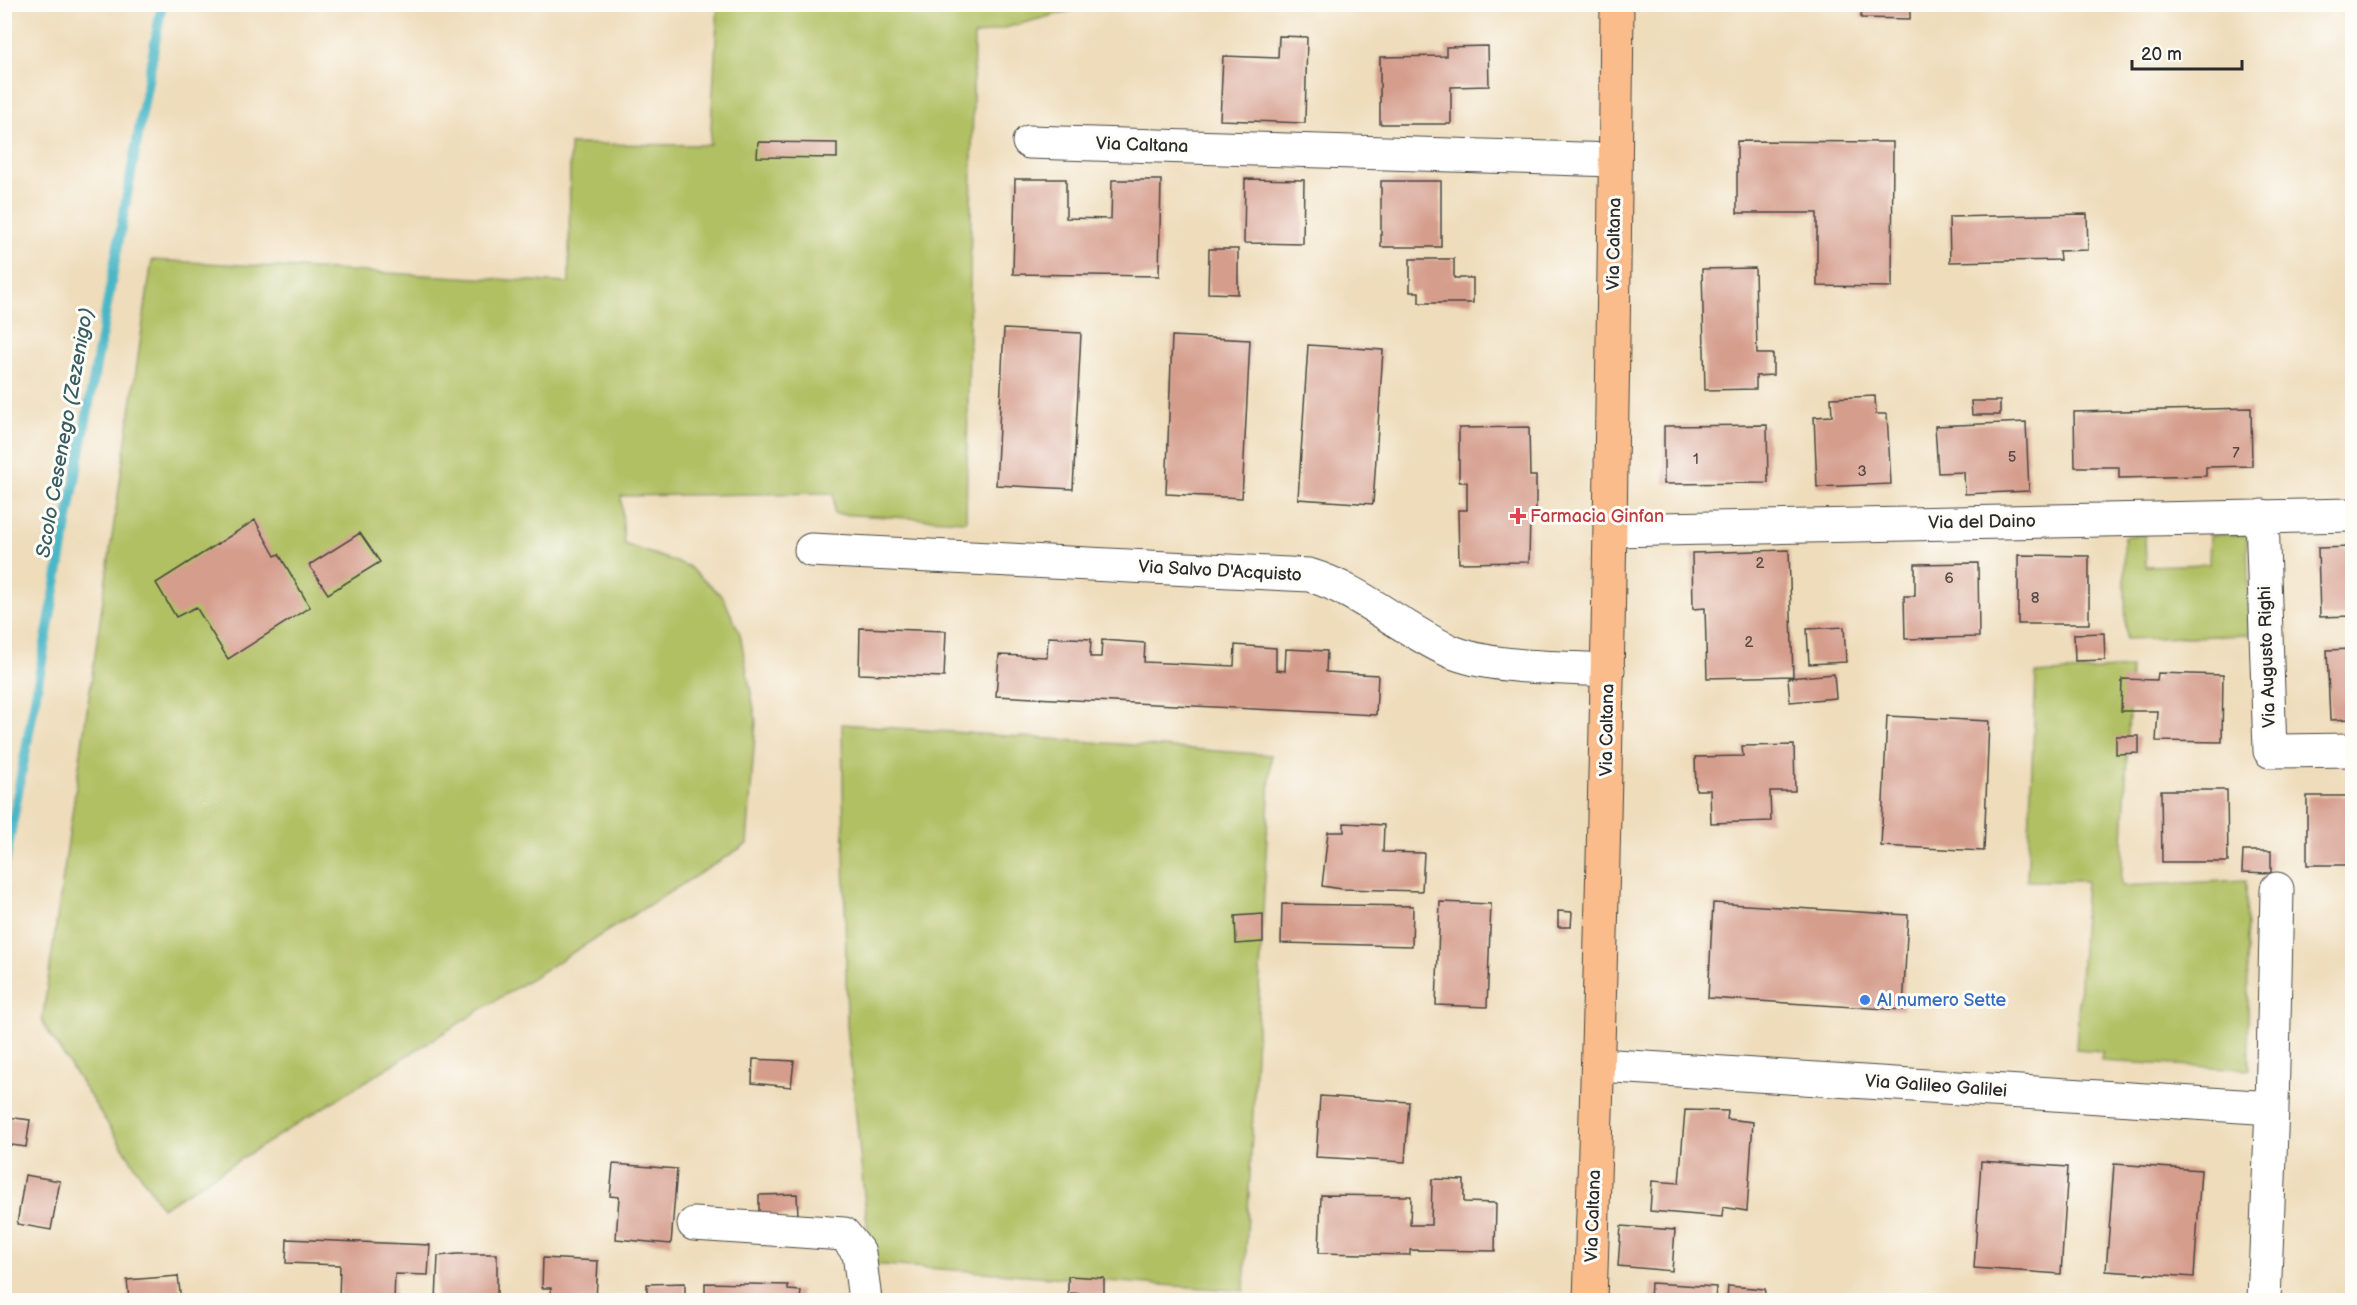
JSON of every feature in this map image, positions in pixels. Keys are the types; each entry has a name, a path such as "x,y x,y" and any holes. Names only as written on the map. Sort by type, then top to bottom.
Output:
{"main road":[{"name":"Via Caltana","path":"1590,1300 1599,1065 1611,530 1617,4"}],"street":[{"name":"Via Caltana","path":"1029,142 1615,160"},
{"name":"Via del Daino","path":"1611,530 2352,515"},
{"name":"Via Augusto Righi","path":"2262,516 2270,751 2352,750"},
{"name":"Via Salvo D'Acquisto","path":"811,550 1309,575 1334,583 1451,652 1480,661 1608,670"},
{"path":"2264,1300 2272,1108 2277,889"},
{"name":"Via Galileo Galilei","path":"1599,1065 2272,1108"},
{"path":"694,1224 844,1234 859,1252 865,1300"}],"green space":[{"path":"718,5 1092,5 974,36 966,521 834,514 834,493 621,496 624,544 688,566 723,597 740,634 756,720 747,844 162,1208 42,1022 152,260 569,283 570,144 710,145"},
{"path":"2145,535 2146,566 2209,564 2210,535 2247,535 2249,635 2126,639 2124,536"},
{"path":"2131,668 2121,886 2246,880 2249,1069 2101,1061 2102,1051 2076,1049 2086,881 2027,881 2036,674"},
{"path":"842,724 1271,755 1244,1291 871,1264 847,1026"}],"building":[{"path":"1379,4 1514,4 1514,7 1379,7"},
{"path":"1862,4 1910,4 1910,19 1861,18"},
{"path":"1279,36 1307,37 1305,123 1220,120 1223,56 1278,58"},
{"path":"1488,46 1489,86 1451,87 1451,124 1380,124 1380,57 1446,56 1446,47"},
{"path":"1737,141 1893,142 1892,287 1817,286 1817,213 1737,213"},
{"path":"758,142 837,143 837,158 757,157"},
{"path":"1015,179 1066,179 1066,218 1111,219 1112,180 1161,180 1159,276 1013,274"},
{"path":"1245,179 1304,180 1303,244 1244,243"},
{"path":"1381,181 1441,181 1441,247 1381,247"},
{"path":"2087,214 2088,250 2059,251 2060,260 1950,262 1949,217"},
{"path":"1209,249 1238,249 1238,294 1208,293"},
{"path":"1410,259 1454,259 1454,278 1473,278 1473,303 1419,303 1419,292 1410,292"},
{"path":"1755,268 1757,354 1773,354 1773,375 1756,376 1756,389 1705,390 1702,269"},
{"path":"1004,329 1081,333 1073,489 996,485"},
{"path":"1172,336 1250,340 1242,498 1166,494"},
{"path":"1308,345 1383,350 1373,504 1298,499"},
{"path":"1875,396 1876,414 1887,414 1891,484 1817,487 1814,417 1832,416 1831,398"},
{"path":"1971,401 2000,401 2000,415 1972,415"},
{"path":"2251,408 2252,466 2206,467 2206,476 2119,478 2119,467 2075,467 2074,412"},
{"path":"2026,422 2029,491 1965,494 1964,472 1938,473 1935,426"},
{"path":"1767,425 1768,483 1664,484 1664,426"},
{"path":"1529,427 1530,476 1536,476 1536,514 1530,514 1529,562 1459,563 1458,510 1467,510 1467,482 1459,482 1459,428"},
{"path":"255,520 275,556 279,554 310,607 228,659 196,607 176,617 156,583"},
{"path":"360,533 380,562 328,594 309,565"},
{"path":"2352,547 2352,616 2320,617 2318,548"},
{"path":"1789,550 1793,676 1707,678 1705,608 1693,609 1692,553"},
{"path":"2018,555 2089,556 2089,624 2018,624"},
{"path":"1978,563 1979,637 1905,639 1904,596 1915,596 1915,564"},
{"path":"1844,627 1846,662 1809,664 1807,629"},
{"path":"860,628 946,631 944,677 859,674"},
{"path":"2104,633 2105,660 2075,661 2074,634"},
{"path":"1048,637 1091,639 1090,657 1101,657 1102,640 1145,643 1144,662 1234,666 1235,645 1276,648 1276,670 1285,671 1286,649 1327,651 1326,672 1378,675 1376,715 996,696 999,655 1047,657"},
{"path":"2352,649 2352,719 2330,720 2327,650"},
{"path":"2158,673 2223,675 2222,742 2156,741 2158,711 2121,711 2122,679 2157,680"},
{"path":"1834,674 1836,698 1790,702 1788,678"},
{"path":"1887,716 1989,721 1984,851 1881,846"},
{"path":"2116,736 2139,736 2139,753 2116,754"},
{"path":"1794,745 1795,791 1770,791 1771,821 1711,823 1710,790 1696,790 1695,757 1743,756 1742,746"},
{"path":"2161,790 2227,790 2228,862 2162,862"},
{"path":"2307,796 2352,796 2352,865 2307,865"},
{"path":"1344,823 1384,825 1383,852 1424,853 1422,891 1342,889 1322,886 1328,832 1344,832"},
{"path":"2243,851 2271,851 2271,873 2242,872"},
{"path":"1440,902 1491,904 1487,1007 1436,1005"},
{"path":"1713,903 1908,915 1903,1010 1708,998"},
{"path":"1282,904 1413,906 1412,946 1281,943"},
{"path":"1558,911 1572,912 1571,927 1558,927"},
{"path":"1263,914 1263,942 1236,944 1235,916"},
{"path":"2350,1035 2352,1035 2352,1065 2350,1065"},
{"path":"753,1059 794,1061 791,1087 752,1083"},
{"path":"1320,1096 1409,1102 1405,1162 1316,1157"},
{"path":"1685,1110 1728,1111 1727,1119 1753,1122 1747,1211 1723,1207 1722,1217 1650,1211 1652,1181 1679,1183"},
{"path":"7,1117 30,1120 26,1147 4,1144"},
{"path":"1981,1161 2068,1167 2061,1274 1974,1268"},
{"path":"613,1164 677,1169 671,1244 616,1239 619,1197 610,1196"},
{"path":"2114,1164 2201,1170 2194,1277 2106,1271"},
{"path":"25,1175 60,1181 51,1230 17,1224"},
{"path":"1432,1179 1464,1180 1464,1202 1496,1203 1495,1251 1410,1250 1410,1255 1319,1253 1321,1195 1411,1196 1410,1225 1431,1225"},
{"path":"797,1194 798,1216 759,1216 759,1195"},
{"path":"1621,1226 1675,1230 1672,1271 1618,1266"},
{"path":"287,1239 430,1245 428,1275 395,1274 394,1300 339,1300 340,1265 286,1263"},
{"path":"497,1254 497,1300 436,1300 438,1256"},
{"path":"543,1258 598,1261 596,1300 551,1300 551,1288 542,1288"},
{"path":"178,1276 181,1300 129,1300 127,1280"},
{"path":"1068,1276 1104,1278 1104,1295 1068,1293"},
{"path":"685,1283 685,1300 647,1300 647,1284"},
{"path":"705,1283 788,1285 788,1290 801,1291 800,1300 705,1300"},
{"path":"1651,1283 1716,1287 1715,1300 1650,1300"},
{"path":"1728,1286 1765,1289 1764,1300 1727,1300"},
{"path":"1326,1295 1379,1297 1379,1300 1326,1300"},
{"path":"1072,1298 1073,1300 1038,1300 1038,1299"}],"waterway":[{"name":"Scolo Cesenego (Zezenigo)","path":"4,869 162,4"}],"place":[{"name":"Farmacia Ginfan","path":"1518,516"},
{"name":"Al numero Sette","path":"1865,1000"}]}
